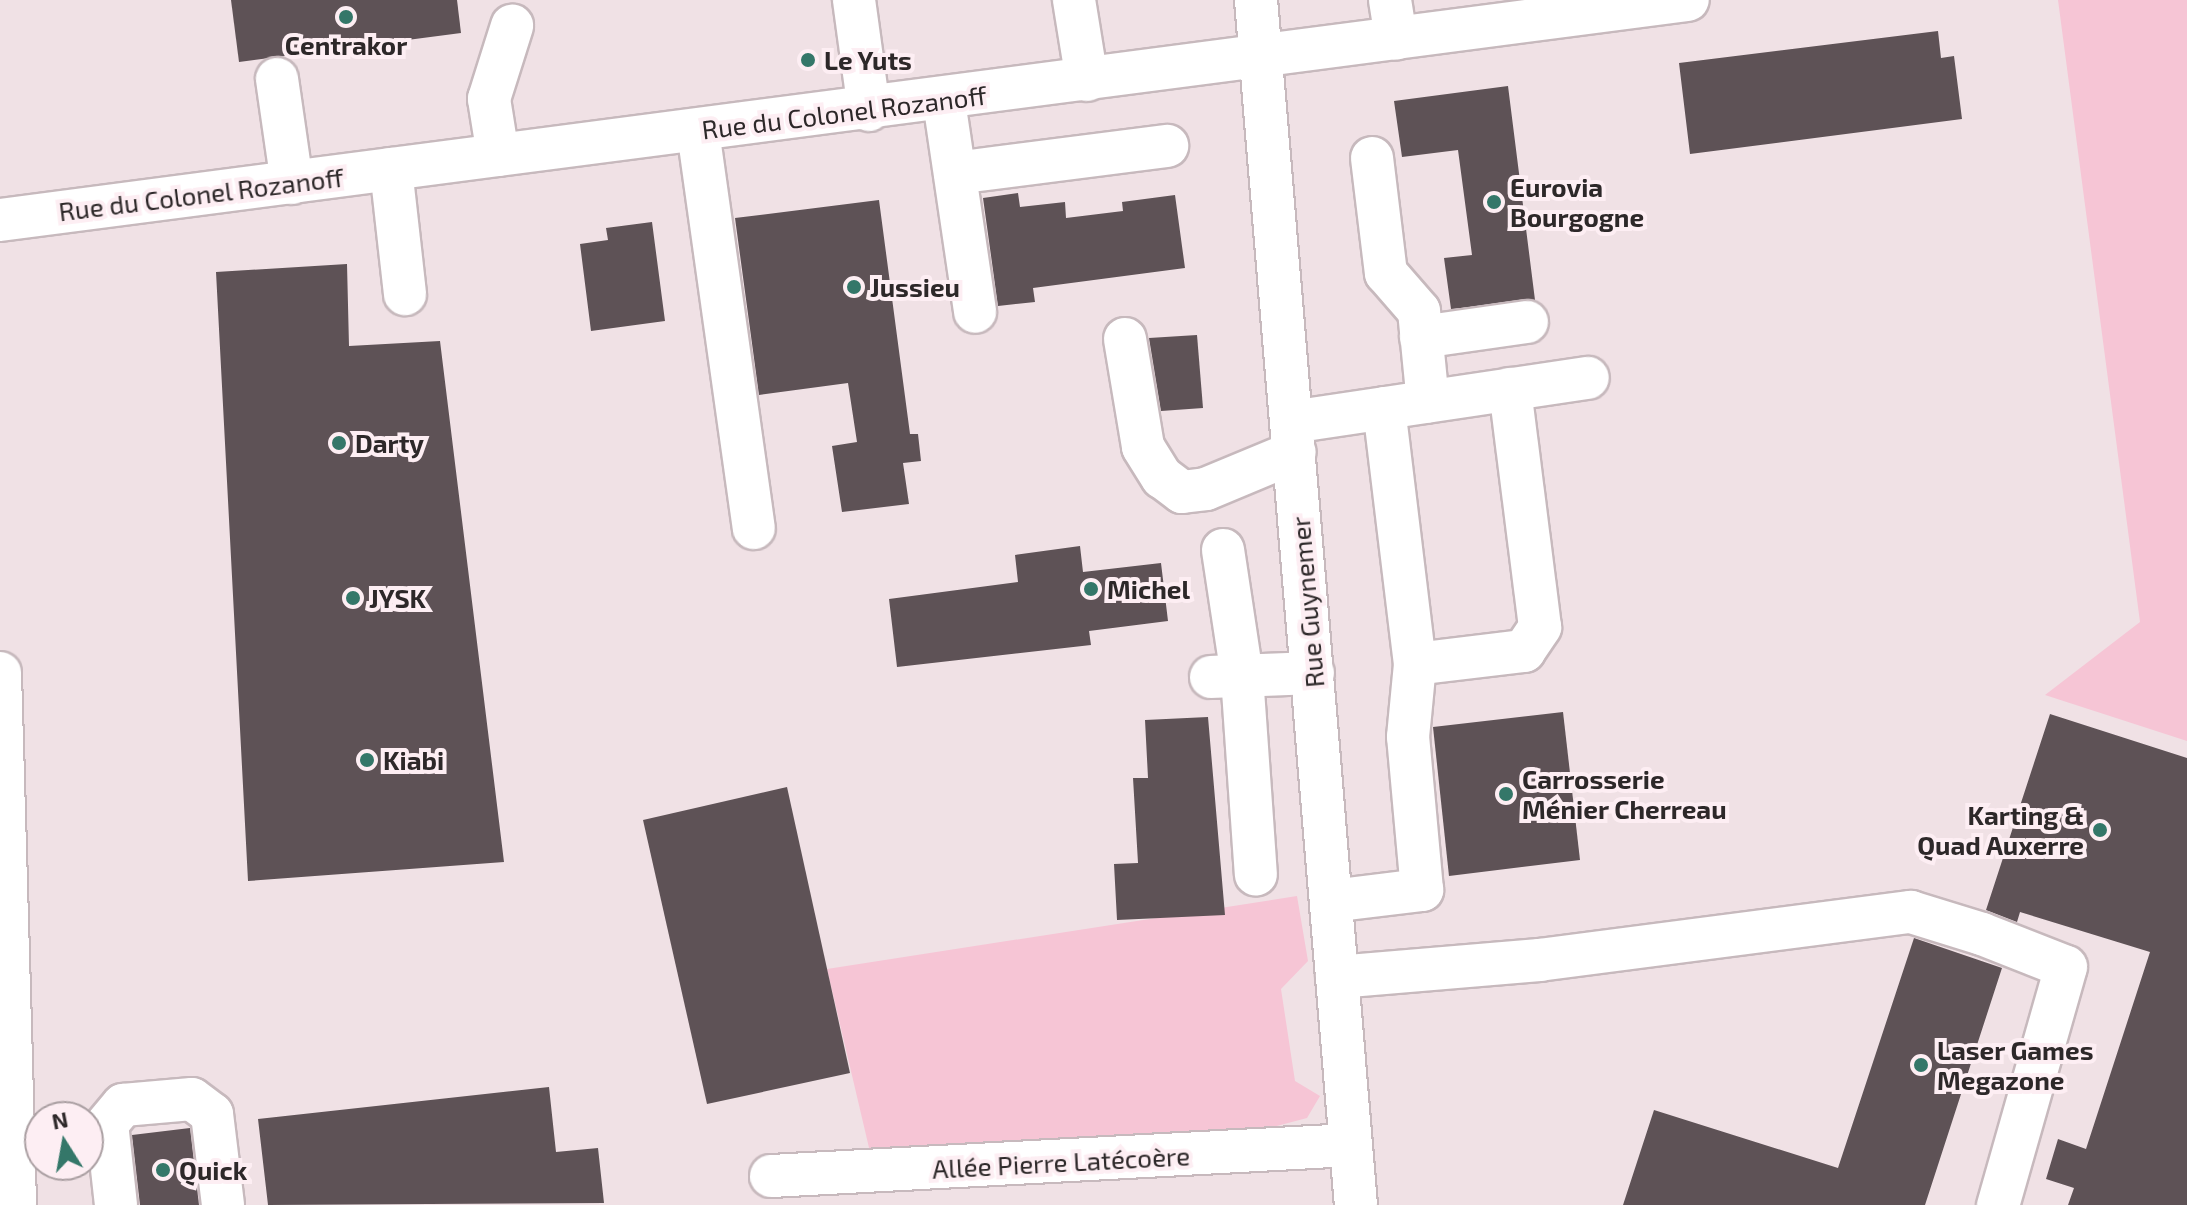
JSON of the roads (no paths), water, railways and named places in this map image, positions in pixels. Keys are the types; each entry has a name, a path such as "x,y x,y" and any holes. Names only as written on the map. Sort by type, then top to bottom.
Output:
{"street":[{"path":"854,0 869,110"},
{"path":"1074,0 1087,80"},
{"name":"Rue Guynemer","path":"1256,0 1356,1205"},
{"name":"Rue du Colonel Rozanoff","path":"0,220 944,101 1261,56 1393,20 1688,0"},
{"path":"498,155 489,99 512,26"},
{"path":"277,79 292,183"},
{"path":"944,101 975,312"},
{"path":"698,131 754,528"},
{"path":"955,173 1167,146"},
{"path":"1372,158 1386,273 1419,311 1428,402"},
{"path":"391,169 405,294"},
{"path":"1421,337 1527,322"},
{"path":"1125,339 1143,447 1162,477 1182,492 1206,489 1294,437 1384,408 1588,378"},
{"path":"1415,664 1524,651 1540,627 1510,389"},
{"path":"1331,901 1422,890 1408,737 1415,664 1384,408"},
{"path":"1223,550 1226,676 1256,875"},
{"path":"0,673 15,1205"},
{"path":"1226,676 1313,673"},
{"path":"1337,977 1539,960 1911,912 1982,934 2066,967 1998,1205"},
{"path":"116,1205 107,1124 123,1105 192,1099 212,1114 223,1205"},
{"name":"Allée Pierre Latécoère","path":"771,1176 1350,1145"}],"place":[{"name":"Centrakor","path":"346,17"},
{"name":"Le Yuts","path":"808,60"},
{"name":"Eurovia Bourgogne","path":"1494,202"},
{"name":"Jussieu","path":"854,287"},
{"name":"Darty","path":"339,443"},
{"name":"Michel","path":"1091,589"},
{"name":"JYSK","path":"353,598"},
{"name":"Kiabi","path":"367,760"},
{"name":"Carrosserie Ménier Cherreau","path":"1506,794"},
{"name":"Karting & Quad Auxerre","path":"2100,830"},
{"name":"Laser Games Megazone","path":"1921,1065"},
{"name":"Quick","path":"163,1170"}]}
